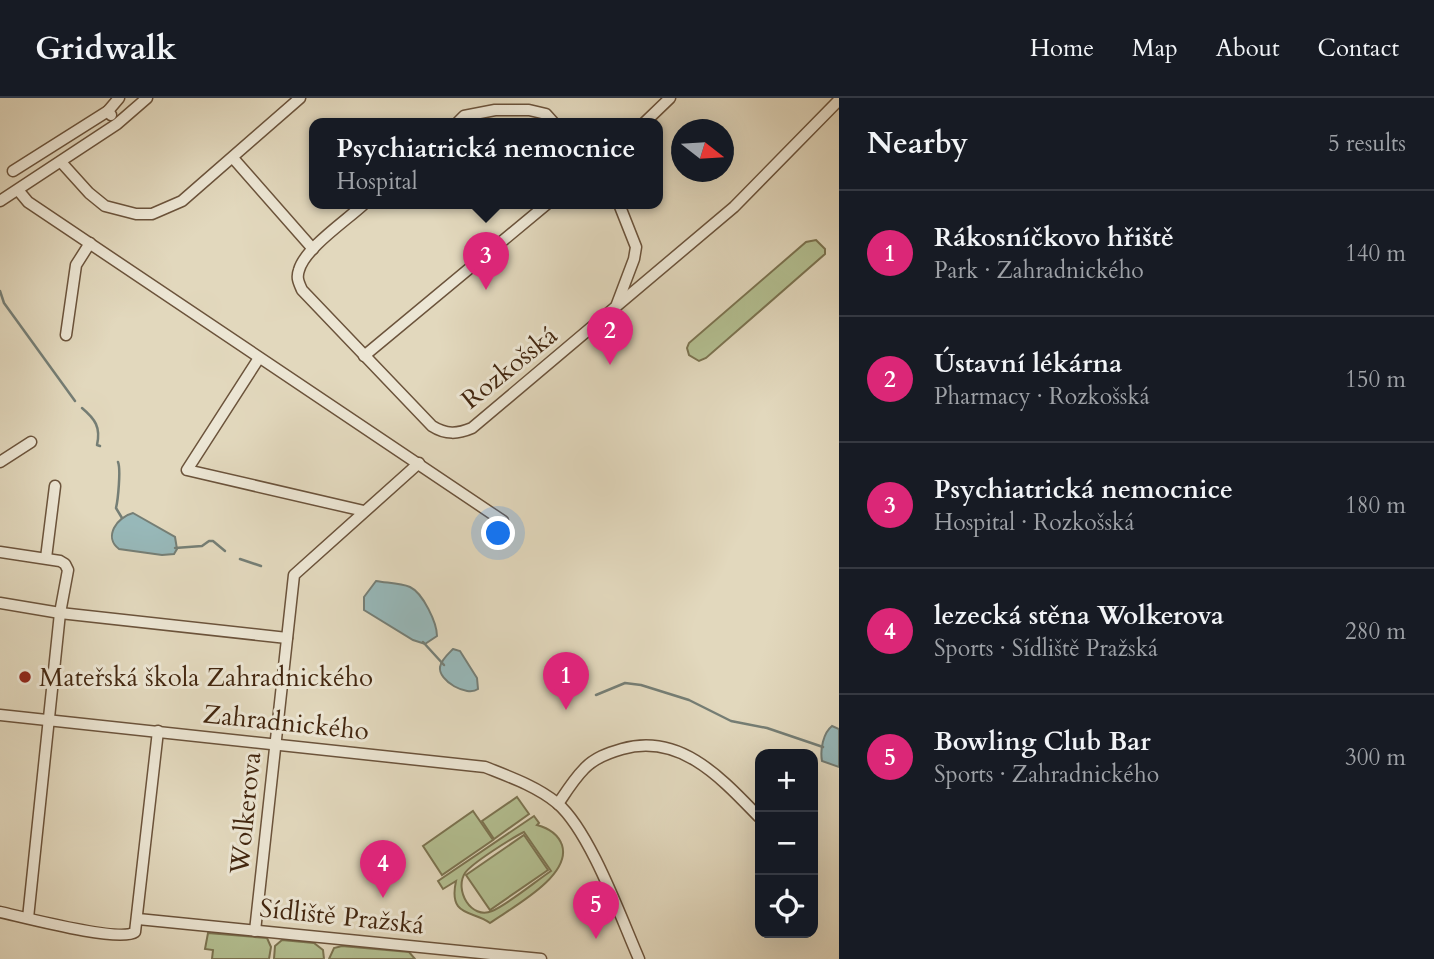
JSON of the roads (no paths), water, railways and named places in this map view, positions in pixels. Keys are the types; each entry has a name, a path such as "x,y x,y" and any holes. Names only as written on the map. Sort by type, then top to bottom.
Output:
{"street":[{"path":"13,171 108,111 119,98"},
{"path":"0,201 117,124 147,98"},
{"path":"61,162 89,193 105,206 136,214 152,214 182,201 300,98"},
{"path":"649,118 670,98"},
{"name":"Rozkošská","path":"358,209 306,255 297,279 302,290 432,426 446,432 463,432 472,428 734,207 839,100"},
{"path":"462,118 495,110 529,110 546,114 550,118"},
{"path":"108,111 117,124"},
{"path":"233,158 313,249"},
{"path":"18,190 28,202 503,521"},
{"path":"365,356 541,209"},
{"name":"Rozkošská","path":"616,306 636,247 621,209"},
{"path":"66,335 76,265 90,243"},
{"path":"259,358 187,470 364,511 419,463"},
{"path":"0,462 31,442"},
{"path":"46,558 55,486"},
{"name":"Wolkerova","path":"255,931 295,575 364,511"},
{"path":"0,552 46,558 65,564 68,570 60,613 28,918"},
{"path":"0,603 60,613 287,638"},
{"name":"Zahradnického","path":"0,715 485,767 528,785 558,804 575,825 588,847 639,959"},
{"path":"0,912 81,930 134,934 138,919 158,731"},
{"path":"558,804 591,762 621,749 649,745 680,751 698,761 755,813"},
{"name":"Sídliště Pražská","path":"138,919 541,959"}],"water":[{"path":"133,513 175,537 177,549 174,554 119,549 114,544 112,533 117,523"},
{"path":"376,581 415,590 428,609 437,636 425,644 413,640 364,610 364,597"},
{"path":"453,649 460,651 477,678 478,689 461,689 444,677 440,667"},
{"path":"832,726 839,729 839,767 822,761 823,742"}],"waterway":[{"path":"0,291 4,303 75,401"},
{"path":"82,408 96,424 97,445 100,446"},
{"path":"118,462 116,508 122,518"},
{"path":"175,548 202,546 213,541 225,551"},
{"path":"240,559 261,566"},
{"path":"423,642 444,665"},
{"path":"596,695 625,683 641,685 689,700 731,721 767,728 823,747"}],"place":[{"name":"Psychiatrická nemocnice","path":"486,290"},
{"name":"Ústavní lékárna","path":"610,365"},
{"name":"Mateřská škola Zahradnického","path":"25,677"},
{"name":"Rákosníčkovo hřiště","path":"566,710"},
{"name":"lezecká stěna Wolkerova","path":"383,898"},
{"name":"Bowling Club Bar","path":"596,939"}]}
